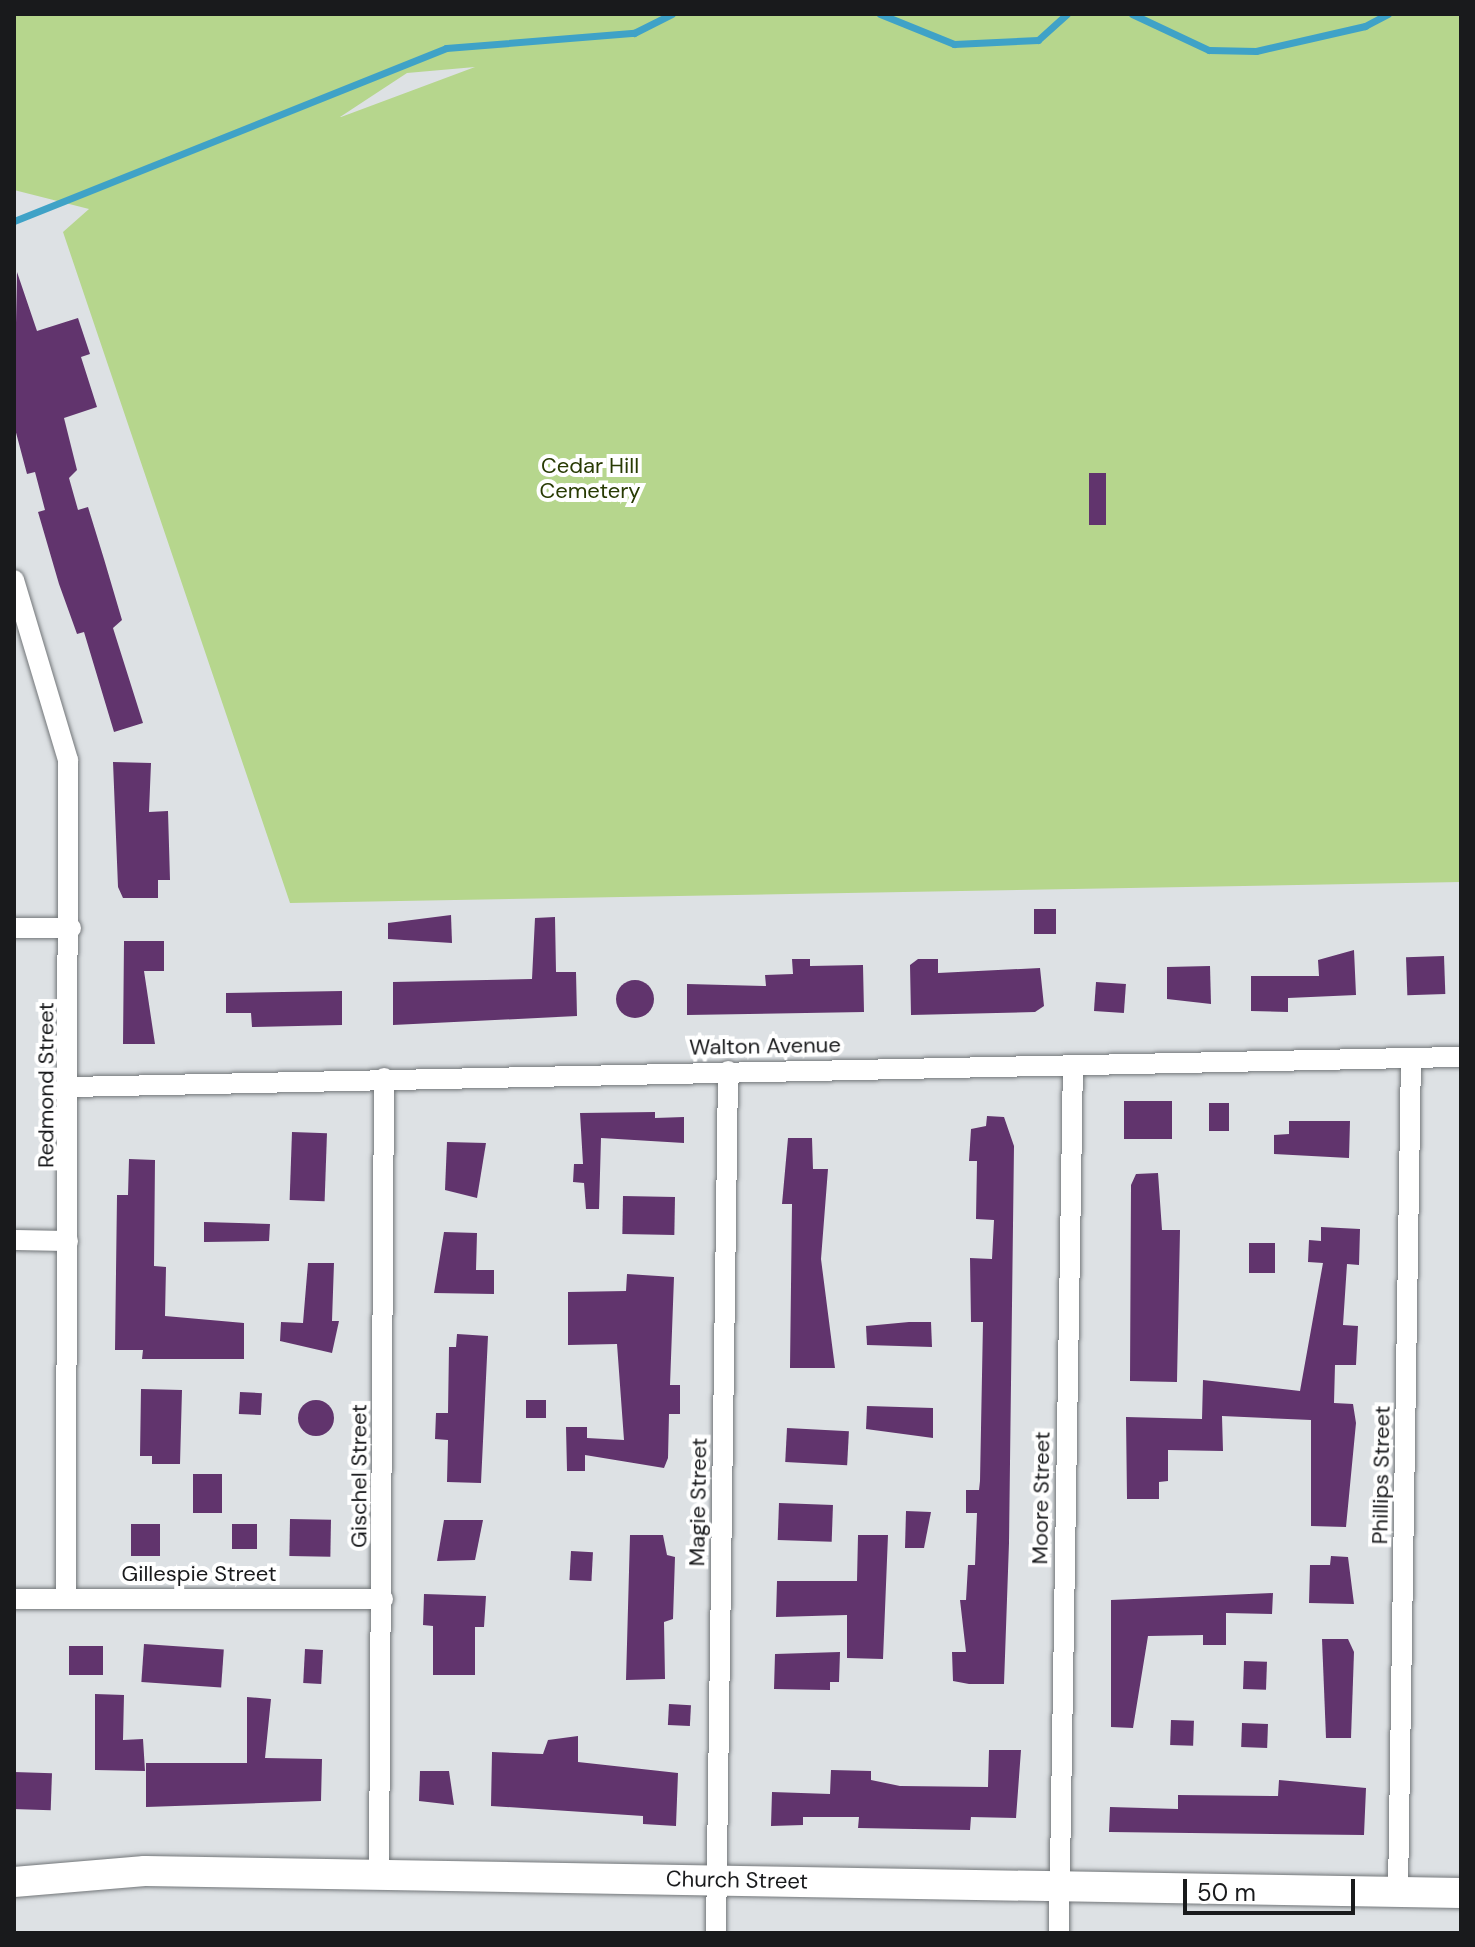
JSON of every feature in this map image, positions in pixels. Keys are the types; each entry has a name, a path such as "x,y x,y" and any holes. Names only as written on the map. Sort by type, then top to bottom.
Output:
{"main road":[{"name":"Church Street","path":"14,1882 145,1871 1461,1893"}],"street":[{"name":"Redmond Street","path":"14,580 68,760 71,928 66,1598"},
{"path":"14,928 71,928"},
{"name":"Walton Avenue","path":"70,1087 1461,1057"},
{"name":"Phillips Street","path":"1398,1892 1411,1058"},
{"name":"Moore Street","path":"1059,1933 1073,1065"},
{"name":"Magie Street","path":"716,1933 728,1071"},
{"name":"Gischel Street","path":"379,1874 384,1078"},
{"path":"14,1240 68,1241"},
{"name":"Gillespie Street","path":"14,1599 383,1599"}],"green space":[{"name":"Cedar Hill Cemetery","path":"14,14 1461,14 1461,882 290,903 63,232 89,209 14,190","holes":["475,67 340,117 407,73"]}],"building":[{"path":"17,272 37,331 78,318 90,354 81,357 97,407 64,418 77,470 69,478 78,510 88,507 104,559 122,620 113,628 143,723 114,732 84,632 77,634 59,584 38,512 45,510 35,472 27,474 14,425"},
{"path":"1089,473 1106,473 1106,525 1089,525"},
{"path":"113,762 151,763 149,812 168,811 170,880 158,880 158,898 123,898 118,887"},
{"path":"1034,909 1056,909 1056,934 1034,934"},
{"path":"451,915 452,943 388,939 388,923"},
{"path":"555,917 556,972 576,972 577,1016 393,1025 393,982 532,979 535,918"},
{"path":"124,941 164,941 164,971 144,971 155,1044 123,1044"},
{"path":"1354,950 1356,995 1288,998 1288,1012 1251,1011 1251,976 1319,976 1318,960"},
{"path":"1444,956 1445,994 1407,995 1406,957"},
{"path":"792,959 810,959 810,966 863,965 864,1012 687,1015 687,984 766,986 765,975 793,974"},
{"path":"918,959 938,959 938,973 1040,968 1044,1006 1035,1012 911,1015 910,965"},
{"path":"1210,966 1211,1004 1167,999 1167,967"},
{"path":"635,980 648,986 654,999 648,1012 635,1018 622,1012 616,999 622,986"},
{"path":"1096,982 1126,984 1124,1013 1094,1011"},
{"path":"342,991 342,1025 252,1027 251,1013 226,1013 226,993"},
{"path":"1124,1101 1172,1101 1172,1139 1124,1139"},
{"path":"1209,1103 1229,1103 1229,1131 1209,1131"},
{"path":"655,1112 655,1118 684,1117 684,1143 601,1138 599,1209 586,1209 584,1183 573,1182 574,1164 583,1164 580,1113"},
{"path":"987,1116 1004,1117 1014,1146 1009,1543 1004,1684 969,1684 953,1681 952,1652 966,1652 960,1600 966,1600 968,1565 975,1565 977,1513 966,1513 966,1490 979,1490 980,1481 983,1322 971,1322 970,1258 992,1259 994,1220 976,1219 977,1161 969,1161 971,1129 986,1126"},
{"path":"1289,1121 1350,1121 1349,1158 1274,1154 1274,1135 1289,1134"},
{"path":"292,1132 327,1133 325,1201 290,1200"},
{"path":"788,1138 812,1138 813,1169 828,1169 821,1259 835,1368 790,1368 792,1204 782,1204"},
{"path":"447,1142 486,1143 477,1198 445,1190"},
{"path":"129,1159 155,1160 154,1266 166,1267 165,1316 244,1323 244,1359 142,1359 143,1350 115,1350 117,1195 128,1195"},
{"path":"1158,1173 1162,1230 1180,1230 1177,1382 1130,1381 1131,1185 1136,1174"},
{"path":"623,1196 675,1197 674,1235 622,1234"},
{"path":"204,1222 270,1224 269,1241 204,1242"},
{"path":"1321,1227 1360,1229 1359,1265 1347,1264 1343,1325 1358,1326 1356,1365 1335,1365 1334,1403 1353,1404 1356,1423 1346,1527 1311,1526 1311,1420 1222,1416 1223,1451 1168,1450 1168,1481 1159,1482 1159,1499 1127,1499 1126,1417 1202,1419 1203,1380 1300,1391 1323,1263 1308,1262 1309,1240 1321,1241"},
{"path":"444,1232 477,1233 476,1270 494,1270 494,1294 434,1293"},
{"path":"1249,1243 1275,1243 1275,1273 1249,1273"},
{"path":"308,1263 334,1263 332,1321 339,1321 332,1353 280,1341 281,1322 303,1323"},
{"path":"627,1274 674,1277 670,1385 680,1385 680,1414 669,1414 668,1458 664,1468 585,1455 585,1471 567,1471 566,1427 587,1427 587,1438 624,1440 617,1344 568,1345 568,1292 626,1291"},
{"path":"931,1322 932,1347 867,1345 866,1326"},
{"path":"457,1334 488,1336 481,1483 447,1482 448,1440 435,1439 436,1413 448,1413 449,1347 456,1347"},
{"path":"141,1389 182,1390 180,1464 152,1464 152,1456 140,1456"},
{"path":"240,1392 262,1393 261,1415 239,1414"},
{"path":"316,1400 329,1405 334,1418 329,1431 316,1436 303,1431 298,1418 303,1405"},
{"path":"526,1400 546,1400 546,1418 526,1418"},
{"path":"867,1406 933,1408 933,1438 866,1429"},
{"path":"787,1428 849,1431 847,1465 785,1462"},
{"path":"193,1474 222,1474 222,1513 193,1513"},
{"path":"779,1503 833,1505 832,1542 778,1540"},
{"path":"906,1511 931,1512 924,1548 905,1548"},
{"path":"290,1519 331,1520 330,1557 289,1556"},
{"path":"444,1520 483,1520 475,1560 437,1561"},
{"path":"131,1524 160,1524 160,1556 131,1556"},
{"path":"232,1524 257,1524 257,1549 232,1549"},
{"path":"630,1535 663,1535 667,1555 675,1557 673,1619 664,1622 665,1679 626,1680"},
{"path":"858,1535 888,1535 883,1659 847,1658 847,1615 776,1617 777,1581 857,1581"},
{"path":"571,1551 593,1552 591,1581 569,1580"},
{"path":"1331,1556 1348,1557 1354,1604 1309,1603 1310,1565 1330,1565"},
{"path":"1273,1593 1272,1614 1226,1613 1226,1645 1203,1645 1203,1635 1148,1636 1133,1728 1111,1727 1111,1600"},
{"path":"424,1594 486,1596 484,1627 475,1627 475,1675 433,1675 433,1626 423,1625"},
{"path":"1322,1639 1348,1639 1354,1652 1351,1738 1326,1738"},
{"path":"144,1644 224,1650 221,1687 141,1682"},
{"path":"69,1646 103,1646 103,1675 69,1675"},
{"path":"305,1649 323,1650 321,1684 303,1683"},
{"path":"840,1652 839,1682 830,1682 830,1690 774,1689 775,1654"},
{"path":"1244,1661 1267,1662 1266,1690 1243,1689"},
{"path":"95,1694 124,1695 123,1740 143,1739 145,1771 95,1770"},
{"path":"247,1697 271,1699 265,1758 322,1759 321,1801 146,1807 146,1763 247,1763"},
{"path":"669,1704 691,1705 690,1726 668,1725"},
{"path":"1171,1720 1194,1721 1193,1746 1170,1745"},
{"path":"1242,1723 1268,1724 1267,1748 1241,1747"},
{"path":"578,1736 578,1762 678,1773 676,1826 643,1824 643,1816 491,1806 492,1752 543,1754 548,1740"},
{"path":"989,1750 1021,1750 1016,1818 971,1817 970,1830 858,1828 859,1817 803,1817 803,1825 771,1826 772,1792 830,1794 831,1770 871,1771 871,1780 900,1786 988,1787"},
{"path":"420,1771 449,1771 454,1805 419,1801"},
{"path":"14,1772 52,1773 51,1810 14,1809"},
{"path":"1279,1780 1366,1788 1364,1835 1109,1832 1110,1807 1178,1809 1178,1795 1278,1796"}],"waterway":[{"path":"14,221 446,48 634,33 672,14"},
{"path":"880,14 954,44 1038,40 1067,14"},
{"path":"1132,14 1209,50 1256,51 1365,26 1388,14"}]}
